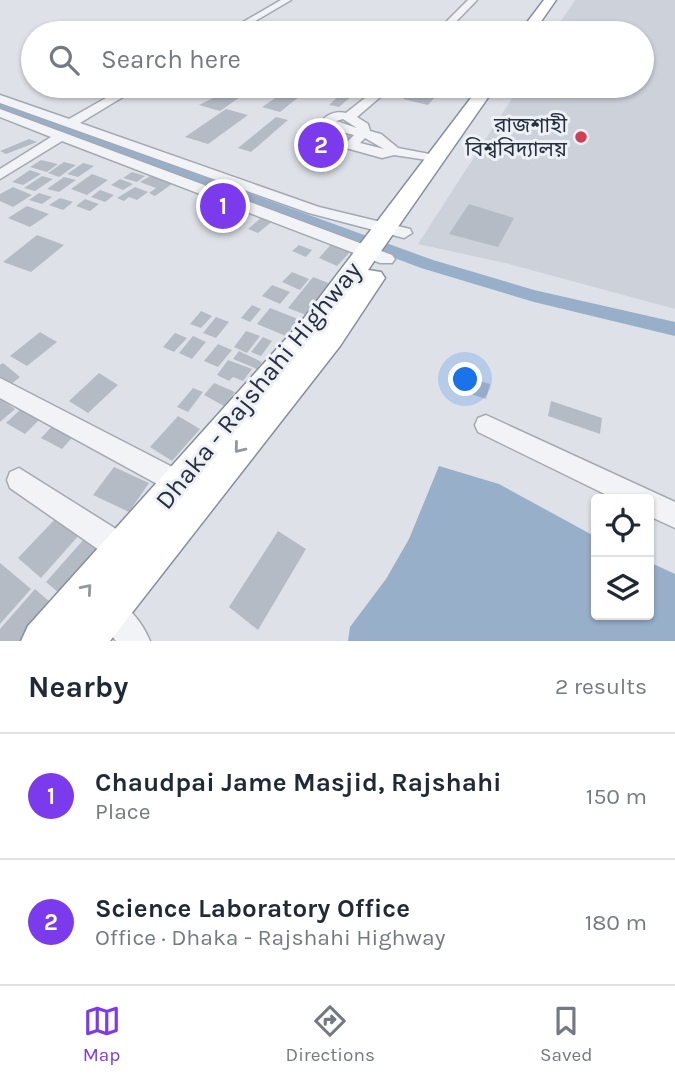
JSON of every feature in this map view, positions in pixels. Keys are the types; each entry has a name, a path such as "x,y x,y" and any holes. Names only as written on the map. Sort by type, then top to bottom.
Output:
{"highway":[{"path":"535,21 550,0"},
{"path":"549,21 564,0"},
{"name":"Dhaka - Rajshahi Highway","path":"83,641 330,338 435,159 479,98"},
{"name":"Dhaka - Rajshahi Highway","path":"43,641 387,241 496,98"}],"street":[{"path":"250,21 287,0"},
{"path":"452,21 473,0"},
{"path":"0,175 116,98"},
{"path":"349,117 372,98"},
{"path":"0,99 66,130 387,241"},
{"path":"0,113 66,130 314,211 387,241"},
{"path":"363,133 328,122 337,115 349,117 363,127 363,133 351,145 382,154 394,150 435,159"},
{"path":"0,387 179,483"},
{"path":"486,425 631,494"},
{"path":"19,480 122,549"},
{"path":"654,505 675,515"},
{"path":"108,609 135,641"}],"shaded area":[{"name":"রাজশাহী বিশ্ববিদ্যালয়","path":"575,0 675,0 675,309 505,263 418,244 512,98 654,98 654,21 561,21"}],"water":[{"path":"439,466 499,484 591,534 591,620 654,620 654,564 675,574 675,641 348,641 350,627 386,579 409,539"}],"building":[{"path":"213,98 239,98 220,111 199,105"},
{"path":"275,98 298,98 280,112 262,107"},
{"path":"336,98 349,98 339,107 329,105"},
{"path":"404,98 434,98 428,105"},
{"path":"226,109 248,115 208,144 185,137"},
{"path":"276,117 288,120 251,152 238,148"},
{"path":"314,125 354,135 344,146 303,135"},
{"path":"29,139 37,142 6,154 0,151"},
{"path":"41,160 58,164 47,172 30,167"},
{"path":"64,162 76,165 59,177 48,173"},
{"path":"83,163 94,166 78,177 67,174"},
{"path":"30,170 41,174 23,185 12,182"},
{"path":"132,172 145,176 137,182 123,178"},
{"path":"92,174 108,180 87,195 71,189"},
{"path":"152,175 172,184 155,196 149,193 156,188 140,182"},
{"path":"42,176 53,179 35,191 24,188"},
{"path":"64,177 76,180 59,192 47,189"},
{"path":"120,179 133,184 123,190 111,185"},
{"path":"13,187 32,195 13,207 0,201 0,194"},
{"path":"135,187 148,192 137,200 129,197 124,201 117,198"},
{"path":"100,190 114,195 105,202 91,197"},
{"path":"39,193 52,197 42,204 29,200"},
{"path":"208,195 248,208 240,218 198,203"},
{"path":"60,198 73,202 63,210 49,205"},
{"path":"85,199 99,204 90,211 76,206"},
{"path":"469,204 514,218 498,247 449,234"},
{"path":"27,206 49,214 30,227 8,218"},
{"path":"263,216 274,220 258,233 248,229"},
{"path":"37,235 64,245 31,272 3,262"},
{"path":"334,241 353,249 337,266 319,258"},
{"path":"299,245 312,250 306,257 292,251"},
{"path":"292,272 309,279 300,290 282,282"},
{"path":"313,277 336,286 311,317 288,308"},
{"path":"272,285 290,292 280,304 262,296"},
{"path":"252,305 261,309 250,322 241,318"},
{"path":"270,308 298,319 286,336 257,324"},
{"path":"201,311 212,316 201,328 190,324"},
{"path":"216,317 229,322 216,338 203,333"},
{"path":"246,331 260,336 247,353 234,347"},
{"path":"40,332 57,342 27,366 10,356"},
{"path":"175,333 187,338 174,352 163,347"},
{"path":"193,336 206,342 192,359 179,353"},
{"path":"263,337 272,341 261,356 251,352"},
{"path":"218,344 232,350 218,367 204,361"},
{"path":"239,351 262,362 257,369 233,359"},
{"path":"228,360 252,369 243,381 233,377 229,381 217,375"},
{"path":"3,363 20,377 0,393 0,365"},
{"path":"99,373 118,385 88,413 69,401"},
{"path":"463,376 490,384 486,399 459,390"},
{"path":"214,383 235,392 224,406 204,395"},
{"path":"193,388 203,392 188,412 177,407"},
{"path":"0,399 15,409 0,422"},
{"path":"551,401 602,418 600,434 548,416"},
{"path":"23,407 42,417 25,434 6,423"},
{"path":"178,416 200,429 172,461 150,447"},
{"path":"58,420 78,431 62,449 41,438"},
{"path":"114,467 149,483 129,512 93,495"},
{"path":"58,516 80,534 41,578 18,558"},
{"path":"278,531 306,549 258,630 229,607"},
{"path":"85,538 109,556 71,603 46,582"},
{"path":"0,563 31,589 0,624"},
{"path":"35,589 59,610 33,641 0,641 0,629"}],"waterway":[{"path":"0,106 427,264 534,296 675,329"}],"place":[{"name":"রাজশাহী বিশ্ববিদ্যালয়","path":"581,137"},
{"name":"Science Laboratory Office","path":"321,145"},
{"name":"Chaudpai Jame Masjid, Rajshahi","path":"223,206"}]}
